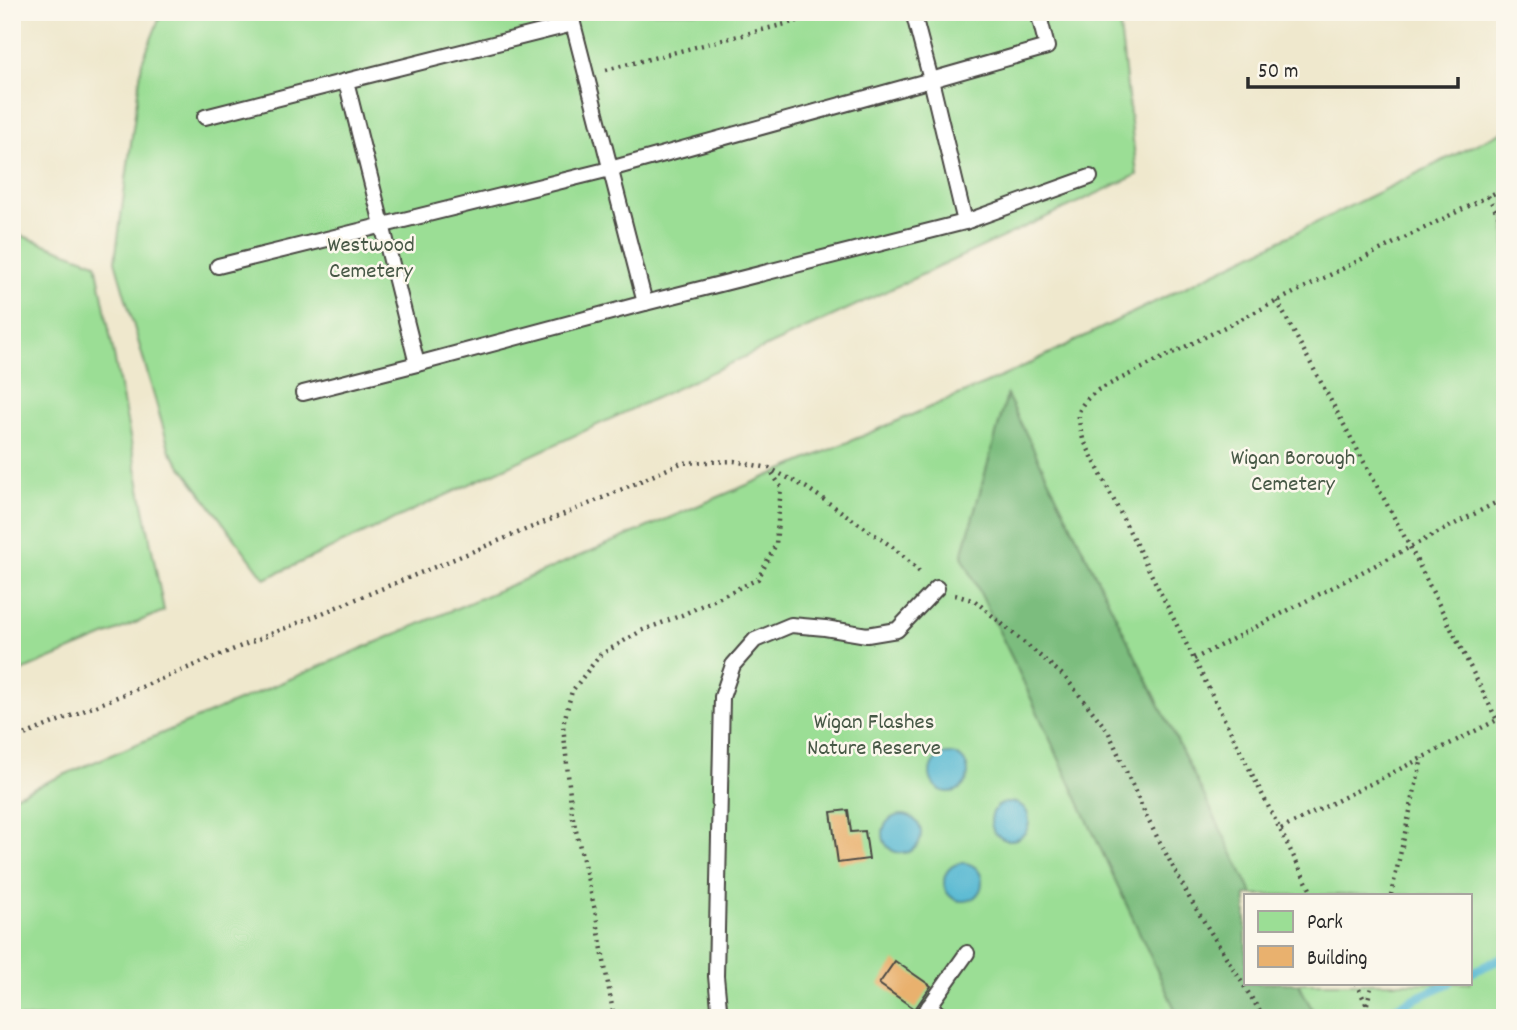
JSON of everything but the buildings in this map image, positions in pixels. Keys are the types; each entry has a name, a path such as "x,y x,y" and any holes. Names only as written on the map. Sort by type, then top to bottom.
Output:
{"lane":[{"path":"913,12 965,222"},
{"path":"218,267 610,169 1047,47 1038,12"},
{"path":"205,117 572,18 645,303"},
{"path":"346,80 417,363"},
{"path":"303,393 965,222 1090,177"},
{"path":"720,1018 716,976 722,697 733,665 755,640 791,625 867,635 897,629 937,588"},
{"path":"944,1018 925,1012 967,953"}],"path":[{"path":"586,75 832,12"},
{"path":"1313,894 1083,439 1078,419 1083,402 1098,390 1505,188"},
{"path":"1488,196 1505,228"},
{"path":"1277,301 1410,547 1497,720"},
{"path":"12,740 591,503 681,463 734,461 769,468 807,488 894,548 937,588 975,601 1065,677 1108,731 1146,816 1190,899 1264,1018"},
{"path":"614,1018 595,910 572,814 563,725 572,691 600,655 641,631 758,579 776,544 781,487 769,468"},
{"path":"1194,659 1505,498"},
{"path":"1281,829 1505,716"},
{"path":"1391,894 1422,758"},
{"path":"1356,984 1373,1018"},
{"path":"1367,1005 1372,984"},
{"path":"1484,1018 1505,1009"}],"green space":[{"name":"Westwood Cemetery","path":"162,12 1117,12 1137,175 265,579 170,451 115,261 142,62"},
{"name":"Wigan Flashes Nature Reserve","path":"1505,130 1505,1018 12,1018 12,797 1008,374"},
{"path":"12,232 96,263 164,611 12,675"},
{"path":"1007,395 1253,894 1244,894 1244,984 1299,984 1317,1018 1179,1018 1016,666 962,556"}],"water":[{"path":"949,754 963,759 968,773 963,787 949,792 935,787 930,773 935,759"},
{"path":"1010,802 1024,807 1029,821 1024,835 1010,840 996,835 991,821 996,807"},
{"path":"902,815 916,820 921,834 916,848 902,853 888,848 883,834 888,820"},
{"path":"963,863 977,868 982,882 977,896 963,901 949,896 944,882 949,868"}],"waterway":[{"path":"1472,972 1505,957"},
{"path":"1372,1018 1447,984"}],"park label":[{"name":"Wigan Borough Cemetery","path":"1293,472"}]}
